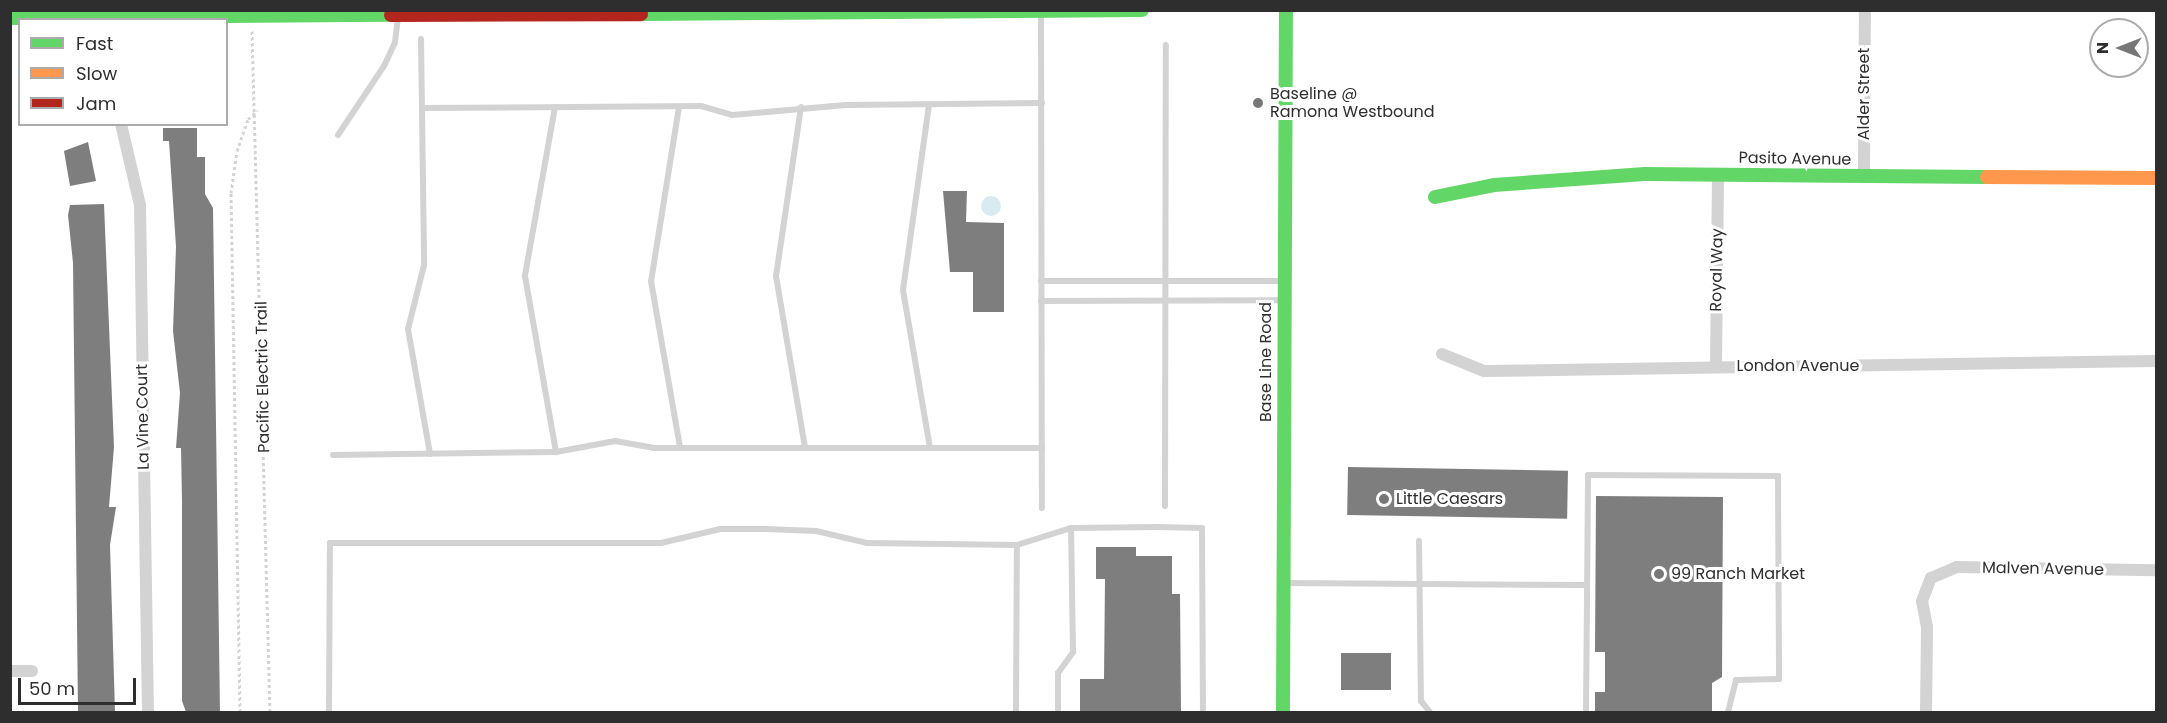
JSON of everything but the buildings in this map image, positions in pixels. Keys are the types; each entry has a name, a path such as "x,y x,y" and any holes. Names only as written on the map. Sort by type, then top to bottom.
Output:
{"street":[{"path":"10,18 1142,10"},
{"name":"Base Line Road","path":"1283,712 1282,281 1286,10"},
{"name":"Alder Street","path":"1864,177 1865,10"},
{"name":"La Vine Court","path":"121,126 140,205 148,712"},
{"name":"Pasito Avenue","path":"1435,198 1494,185 1718,174 2157,178"},
{"name":"Royal Way","path":"1716,366 1718,174"},
{"name":"London Avenue","path":"1442,354 1484,370 2157,361"},
{"name":"Malven Avenue","path":"1926,712 1927,627 1922,601 1931,578 1957,567 2157,570"},
{"path":"10,671 32,671"}],"lane":[{"path":"1041,11 1042,508"},
{"path":"338,135 384,66 395,42 398,17"},
{"path":"421,39 424,265 408,329 430,454"},
{"path":"1165,506 1166,45"},
{"path":"422,108 679,107 732,115 801,107 1041,103"},
{"path":"929,105 903,290 930,448"},
{"path":"555,107 525,276 556,452"},
{"path":"679,107 651,281 680,448"},
{"path":"801,107 776,276 805,448"},
{"path":"1041,281 1282,281"},
{"path":"1041,301 1282,300"},
{"path":"333,455 556,452 615,441 680,448 1042,448"},
{"path":"1586,712 1587,476 1778,476 1779,679 1736,680 1728,712"},
{"path":"1058,712 1058,673 1073,652 1071,528"},
{"path":"329,712 330,543 661,543 720,530 766,530 816,531 867,543 1017,545 1071,528 1202,528 1203,712"},
{"path":"1419,541 1421,701 1430,712"},
{"path":"1016,712 1017,545"},
{"path":"1283,584 1585,585"}],"path":[{"name":"Pacific Electric Trail","path":"252,41 258,110 270,712"},
{"path":"240,712 231,193 237,151 248,119 258,110"}],"shaded area":[{"path":"987,196 995,196 1001,202 1001,210 995,216 987,216 981,210 981,202"}],"traffic: fast":[{"path":"641,14 1142,10"},
{"path":"1283,712 1286,10"},
{"path":"10,18 391,15"},
{"path":"1435,197 1494,185 1645,174 1987,177"}],"traffic: slow":[{"path":"1987,177 2156,178"}],"traffic: jam":[{"path":"391,15 641,14"}],"place":[{"name":"Baseline @ Ramona Westbound","path":"1258,103"},
{"name":"Little Caesars","path":"1384,499"},
{"name":"99 Ranch Market","path":"1659,574"}]}
